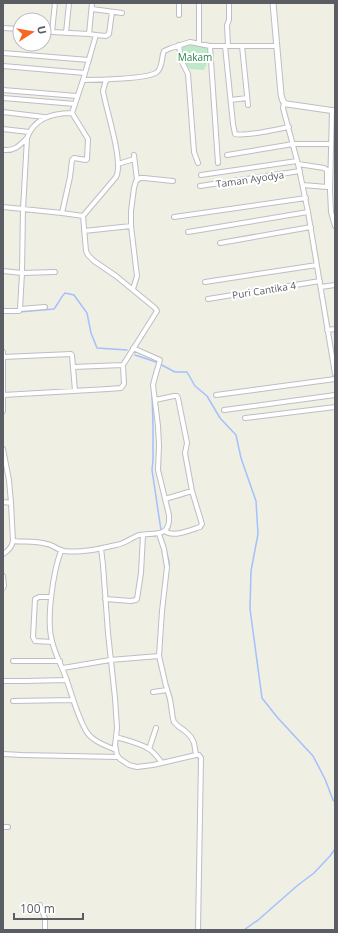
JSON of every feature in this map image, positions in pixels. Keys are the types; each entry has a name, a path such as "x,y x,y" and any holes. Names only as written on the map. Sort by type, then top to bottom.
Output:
{"street":[{"path":"55,3 52,32 106,36 109,34 112,12"},
{"path":"66,33 69,3"},
{"path":"89,34 92,3"},
{"path":"179,3 179,15"},
{"path":"199,3 199,44"},
{"path":"229,3 226,46 233,128 235,134 243,135 289,127"},
{"path":"273,3 281,94 306,198 335,374"},
{"path":"92,9 122,13"},
{"path":"72,113 96,35"},
{"path":"83,80 105,80 153,75 161,65 164,51 190,42 210,46 276,46"},
{"path":"179,45 181,60 188,74 194,152 198,163"},
{"path":"210,46 218,163"},
{"path":"242,46 248,105"},
{"path":"3,53 89,60"},
{"path":"3,66 85,73"},
{"path":"3,395 121,388 124,384 123,365 157,311 133,289 91,259 86,251 83,216 119,173 115,145 103,91 105,80"},
{"path":"3,90 77,96"},
{"path":"3,98 75,104"},
{"path":"231,100 247,98"},
{"path":"284,103 334,110 331,144 331,212 335,226"},
{"path":"3,112 44,117 72,113"},
{"path":"66,213 72,160 74,158 87,159 88,139 72,113"},
{"path":"20,309 27,138 35,123 44,117"},
{"path":"3,129 29,132"},
{"path":"3,150 16,148 27,138"},
{"path":"227,155 293,144 331,144"},
{"path":"118,164 134,157 137,180 134,188 131,226 137,276 133,289"},
{"path":"201,175 298,162 327,170 327,187 303,185"},
{"name":"Taman Ayodya","path":"200,186 300,171"},
{"path":"137,180 144,178 173,181"},
{"path":"174,217 306,198"},
{"path":"3,207 83,216"},
{"path":"188,232 308,212"},
{"path":"84,231 131,226"},
{"path":"220,243 311,227"},
{"path":"205,282 317,265"},
{"path":"3,272 55,272"},
{"name":"Puri Cantika 4","path":"208,299 320,281"},
{"path":"321,287 335,285"},
{"path":"3,311 19,311 20,309 45,307"},
{"path":"328,330 335,329"},
{"path":"134,348 160,360 157,366 153,385 158,426 158,470 170,519 168,526 162,532"},
{"path":"3,352 3,411"},
{"path":"3,357 69,353 72,355 75,390"},
{"path":"73,367 123,365"},
{"path":"216,395 335,379"},
{"path":"224,410 335,395"},
{"path":"13,541 48,544 61,551 82,551 120,544 137,536 162,532 175,534 200,527 202,524 192,491 185,453 187,443 178,398 176,396 155,400"},
{"path":"245,418 335,407"},
{"path":"3,449 9,480 13,541 12,547 3,554"},
{"path":"165,499 192,491"},
{"path":"3,502 11,502"},
{"path":"162,532 167,567 159,656 174,722 191,737 197,755 201,758 202,766 198,930"},
{"path":"105,599 134,601 137,599 141,573 143,535"},
{"path":"101,548 110,660 115,698 117,728 116,750 118,757"},
{"path":"61,551 51,597 50,629 52,642 84,727 90,736 96,741 116,750"},
{"path":"3,576 3,588"},
{"path":"51,597 38,597 36,599 33,637 34,641 52,642"},
{"path":"63,668 110,660 159,656"},
{"path":"13,661 60,661"},
{"path":"3,681 67,680"},
{"path":"153,692 167,690"},
{"path":"13,701 74,700"},
{"path":"149,749 156,728"},
{"path":"116,737 149,749 162,763"},
{"path":"4,754 118,757 129,765 133,766 153,765 197,755"},
{"path":"40,905 44,918 45,930"}],"green space":[{"name":"Makam","path":"192,44 208,48 209,59 204,70 190,69 184,61 183,46"}],"waterway":[{"path":"19,312 54,309 65,293 74,295 87,313 91,333 97,348 127,350"},
{"path":"135,355 156,362 175,372 187,372 195,386 207,396 220,418 236,435 241,458 256,501 258,534 251,571 250,609 262,698 277,717 313,756 335,802"},
{"path":"153,380 155,370"},
{"path":"152,392 152,470 162,537 165,545"},
{"path":"166,550 169,566"},
{"path":"197,749 199,763"},
{"path":"244,930 257,921 314,873 335,849"}]}
